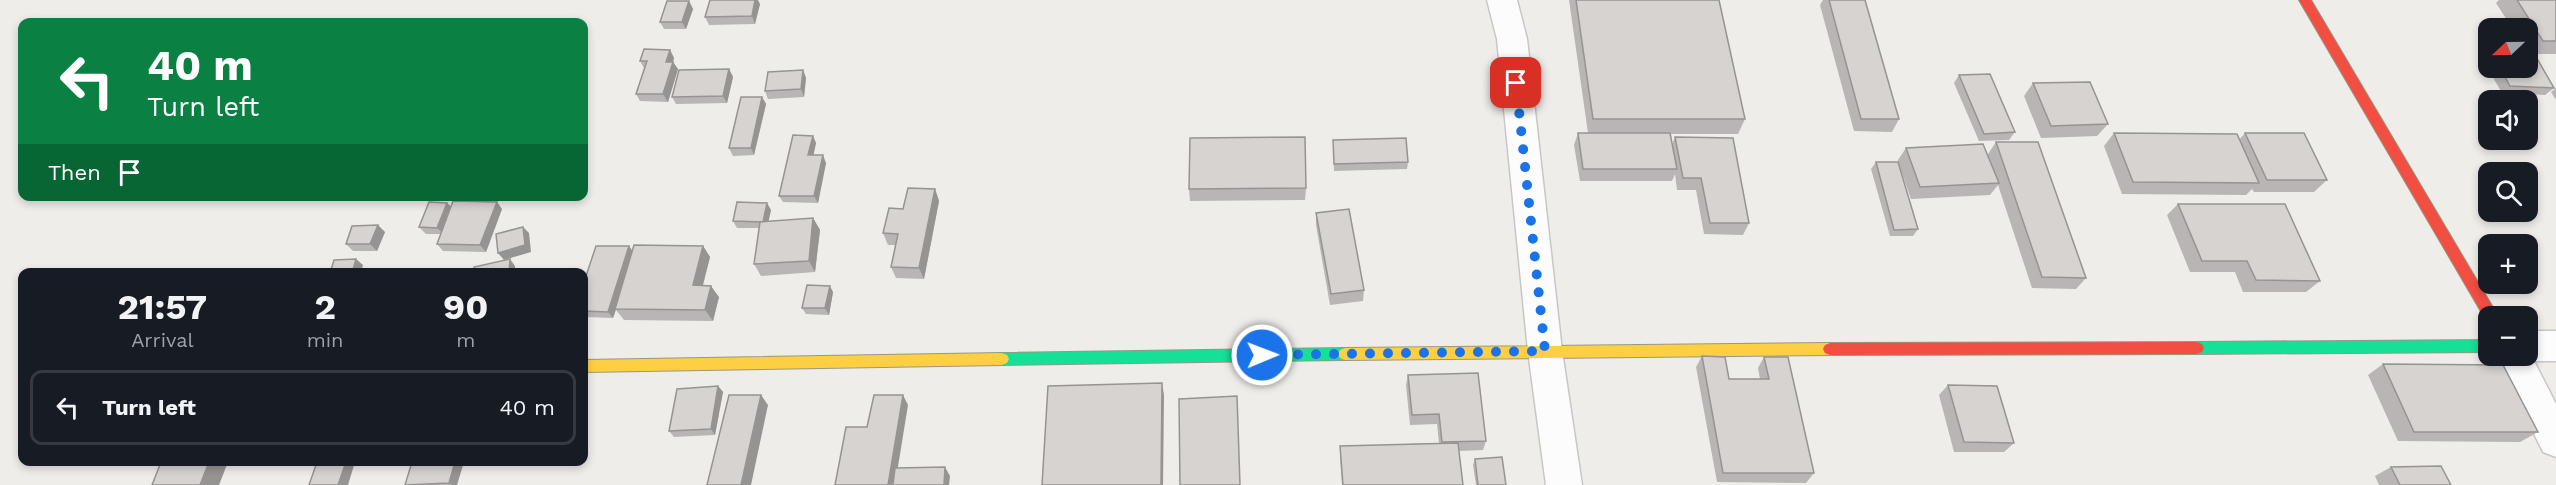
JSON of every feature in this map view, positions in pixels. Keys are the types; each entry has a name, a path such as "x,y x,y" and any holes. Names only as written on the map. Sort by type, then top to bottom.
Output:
{"street":[{"path":"1502,0 1512,39 1545,351 1564,485"},
{"path":"2305,0 2485,306"},
{"path":"588,366 1545,351 2478,346"},
{"path":"2538,346 2556,346"},
{"path":"2518,366 2556,440"}],"building":[{"path":"710,0 755,0 752,16 705,17"},
{"path":"1576,0 1719,0 1745,119 1593,119"},
{"path":"1829,0 1865,0 1899,119 1861,119"},
{"path":"2517,0 2556,0 2556,41 2543,41 2538,33 2538,18 2528,18"},
{"path":"667,1 689,1 682,22 660,22"},
{"path":"644,49 670,50 666,62 673,62 663,94 636,94 647,61 640,61"},
{"path":"2538,60 2554,88 2510,86 2506,78 2538,78"},
{"path":"729,69 723,96 672,97 679,70"},
{"path":"803,70 801,89 765,91 768,72"},
{"path":"1990,74 2015,132 1984,134 1959,75"},
{"path":"2090,82 2108,124 2051,126 2033,83"},
{"path":"741,97 762,97 751,148 729,148"},
{"path":"1578,133 1670,133 1677,169 1583,169"},
{"path":"2114,133 2237,134 2259,183 2133,182"},
{"path":"2245,133 2304,133 2327,180 2267,180"},
{"path":"793,135 813,136 808,155 823,155 814,196 779,196"},
{"path":"1305,137 1306,188 1189,189 1190,138"},
{"path":"1675,137 1733,138 1749,223 1710,223 1701,178 1683,178"},
{"path":"1406,138 1408,162 1334,164 1333,140"},
{"path":"1996,142 2038,142 2086,278 2042,277"},
{"path":"1983,144 1999,183 1920,187 1906,148"},
{"path":"1876,162 1898,162 1918,229 1894,230"},
{"path":"908,188 935,189 919,268 891,267 898,234 883,233 889,208 903,209"},
{"path":"453,201 497,202 480,245 437,244"},
{"path":"429,202 447,203 437,228 419,227"},
{"path":"737,202 767,203 763,222 733,221"},
{"path":"2178,204 2285,204 2320,281 2256,280 2247,261 2202,261"},
{"path":"1349,209 1364,290 1331,294 1316,213"},
{"path":"813,218 809,261 754,264 760,222"},
{"path":"378,225 370,244 346,244 352,226"},
{"path":"523,227 525,245 498,253 496,234"},
{"path":"634,245 703,246 693,285 711,286 705,310 615,309"},
{"path":"596,246 629,246 608,312 588,311 588,270"},
{"path":"356,259 353,268 332,268 334,260"},
{"path":"510,259 509,268 474,267"},
{"path":"807,285 830,286 825,308 802,308"},
{"path":"1702,356 1725,357 1729,379 1769,379 1764,357 1788,357 1814,473 1723,473"},
{"path":"2383,364 2504,366 2538,432 2414,432"},
{"path":"1478,373 1486,441 1442,442 1439,414 1412,415 1408,375"},
{"path":"1162,383 1161,485 1042,485 1048,386"},
{"path":"1948,385 1997,386 2014,443 1964,442"},
{"path":"718,386 711,429 669,431 677,389"},
{"path":"729,395 761,395 741,485 707,485"},
{"path":"874,395 903,395 888,485 835,485 846,427 867,427"},
{"path":"1237,396 1240,485 1180,485 1179,399"},
{"path":"1458,443 1463,485 1343,485 1340,446"},
{"path":"1502,457 1506,485 1478,485 1475,459"},
{"path":"159,466 207,466 200,485 152,485"},
{"path":"316,466 345,466 338,485 309,485"},
{"path":"411,466 454,466 449,483 405,485"},
{"path":"2441,466 2451,485 2400,485 2391,467"},
{"path":"945,467 944,485 893,485 895,468"}],"traffic: fast":[{"path":"2197,348 2478,346"},
{"path":"1002,359 1345,354"}],"traffic: slow":[{"path":"1345,354 1830,349"},
{"path":"588,366 1002,359"}],"traffic: jam":[{"path":"2305,0 2485,306"},
{"path":"1830,349 2197,348"}],"route":[{"path":"1262,355 1545,351 1516,83"}]}
